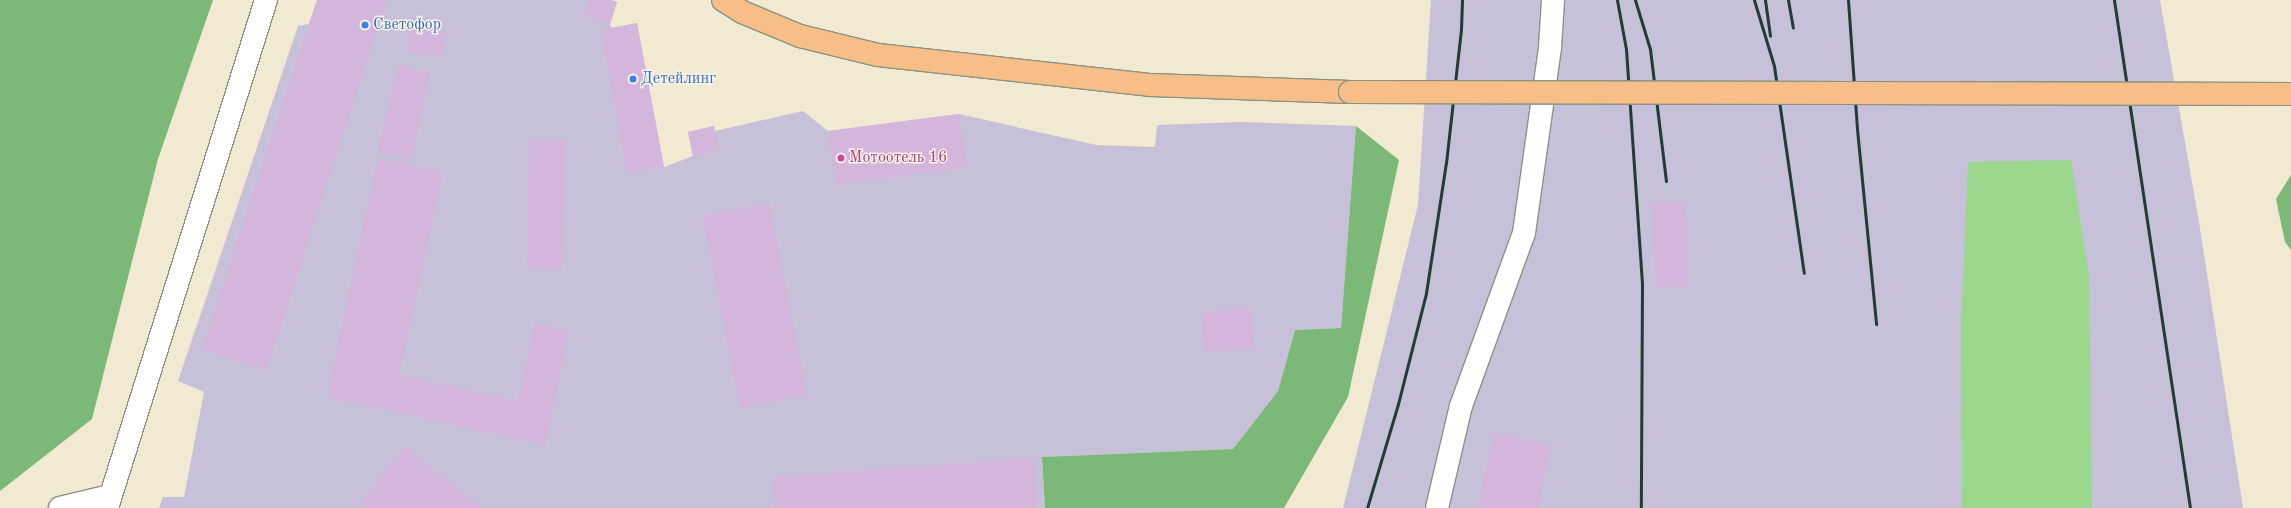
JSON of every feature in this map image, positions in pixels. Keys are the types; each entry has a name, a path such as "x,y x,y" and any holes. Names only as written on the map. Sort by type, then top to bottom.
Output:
{"main road":[{"path":"723,0 742,12 800,36 878,55 1151,85 1350,92 2291,94"}],"street":[{"path":"60,508 108,502 266,0"},
{"path":"1437,508 1461,406 1524,233 1550,47 1553,0"}],"shaded area":[{"path":"317,0 611,0 617,2 610,24 611,28 637,23 664,167 693,156 688,132 714,126 715,131 803,111 828,131 959,114 1096,145 1155,147 1157,125 1241,122 1356,126 1341,328 1295,330 1278,391 1233,449 1042,457 1045,508 159,508 163,497 184,497 204,392 178,381 298,26 309,24"},
{"path":"1431,0 2160,0 2199,222 2243,508 1343,508 1418,205"}],"green space":[{"path":"0,0 213,0 158,159 92,419 0,491"},
{"path":"1356,126 1399,160 1348,397 1284,508 1045,508 1042,457 1233,449 1278,391 1295,330 1341,328"},
{"path":"2071,160 2089,276 2092,508 1962,508 1961,329 1968,162"},
{"path":"2291,175 2291,250 2285,242 2276,199"}],"building":[{"path":"317,0 387,0 266,370 202,349"},
{"path":"589,0 611,0 617,2 610,24 584,15"},
{"path":"637,23 664,167 627,173 601,30"},
{"path":"411,26 447,34 441,58 406,51"},
{"path":"398,65 430,73 411,159 378,152"},
{"path":"959,114 967,167 836,185 828,131"},
{"path":"714,126 719,150 693,156 688,132"},
{"path":"529,140 565,140 562,269 527,268"},
{"path":"378,158 443,172 399,375 518,401 535,323 569,331 545,445 327,397"},
{"path":"1685,202 1689,286 1656,288 1651,204"},
{"path":"769,203 807,395 740,408 703,216"},
{"path":"1251,308 1254,349 1204,352 1202,311"},
{"path":"1494,433 1551,445 1538,508 1478,508"},
{"path":"405,447 483,508 429,508 426,505 423,508 357,508"},
{"path":"1034,458 1037,508 775,508 772,477"}],"railway":[{"path":"1367,508 1398,404 1426,293 1446,163 1461,29 1462,0"},
{"path":"1617,0 1626,49 1642,284 1641,508"},
{"path":"1635,0 1650,49 1666,181"},
{"path":"1754,0 1774,66 1804,273"},
{"path":"1765,0 1770,36"},
{"path":"1788,0 1793,28"},
{"path":"1848,0 1857,129 1876,324"},
{"path":"2114,0 2190,508"}],"place":[{"name":"Светофор","path":"365,25"},
{"name":"Детейлинг","path":"633,79"},
{"name":"Мотоотель 16","path":"841,158"}]}
